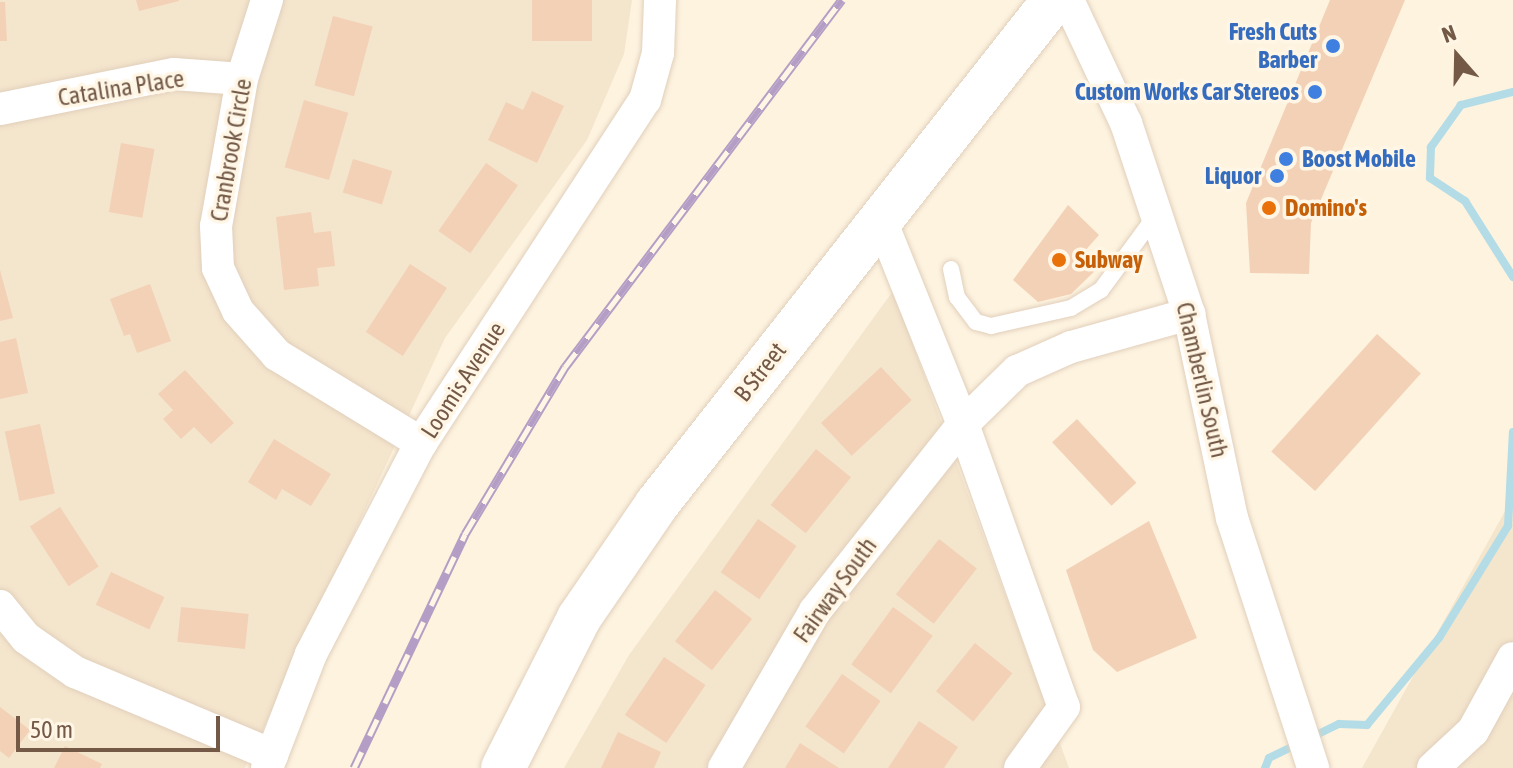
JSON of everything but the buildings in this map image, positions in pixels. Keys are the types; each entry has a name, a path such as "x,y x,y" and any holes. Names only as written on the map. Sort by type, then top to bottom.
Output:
{"main road":[{"name":"B Street","path":"503,768 579,618 657,504 1054,0"}],"street":[{"name":"Cranbrook Circle","path":"267,0 242,79 216,226 218,268 238,311 277,355 421,443"},
{"name":"Loomis Avenue","path":"269,761 311,654 421,443 645,100 658,53 660,0"},
{"name":"Chamberlin South","path":"1068,0 1126,123 1189,314 1232,518 1282,684 1312,766"},
{"name":"Catalina Place","path":"0,109 174,74 242,79"},
{"path":"880,218 963,424 1064,707 1020,768"},
{"name":"Fairway South","path":"724,768 815,611 963,424 1017,371 1071,347 1189,314"},
{"path":"0,606 26,638 75,672 269,761"},
{"path":"1433,768 1473,731 1513,658"}],"lane":[{"path":"951,269 957,297 976,322 991,326 1071,308 1101,290 1156,214"}],"shaded area":[{"path":"0,0 632,0 624,54 587,140 445,338 245,768 0,768"},
{"path":"893,291 1069,768 564,768 629,655"},
{"path":"1513,497 1513,768 1362,768"}],"waterway":[{"path":"1513,92 1461,105 1431,147 1430,178 1465,201 1513,277"},
{"path":"1310,738 1339,724 1367,725 1439,638 1508,526 1513,432"},
{"path":"1265,768 1269,758 1298,744"}],"railway":[{"path":"354,768 465,534 565,367 842,0"}],"place":[{"name":"Fresh Cuts Barber","path":"1333,46"},
{"name":"Custom Works Car Stereos","path":"1315,92"},
{"name":"Boost Mobile","path":"1286,159"},
{"name":"Liquor","path":"1277,176"},
{"name":"Domino's","path":"1269,208"},
{"name":"Subway","path":"1059,260"}]}
